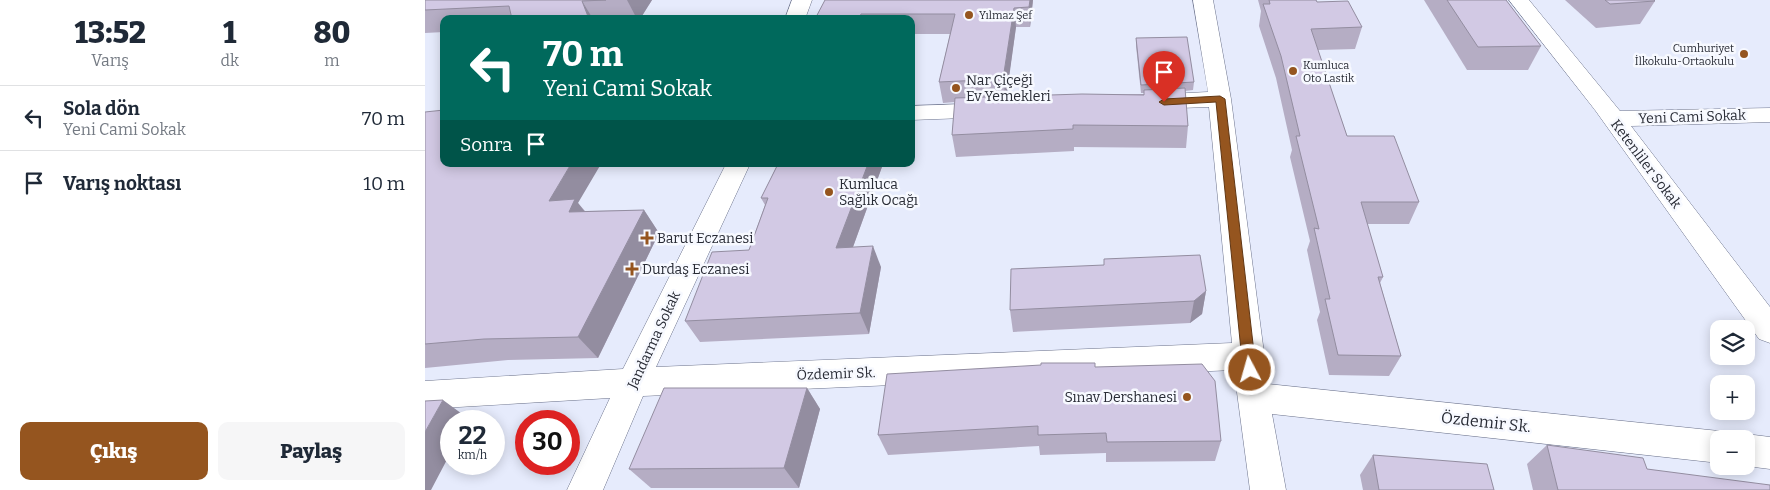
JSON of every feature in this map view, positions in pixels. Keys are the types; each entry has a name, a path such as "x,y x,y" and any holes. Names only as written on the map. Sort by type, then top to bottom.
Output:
{"street":[{"path":"796,15 802,0"},
{"path":"1203,0 1220,99 1253,397 1268,490"},
{"name":"Ketenliler Sokak","path":"1519,0 1613,119 1770,330"},
{"path":"1123,104 1220,99"},
{"path":"915,113 1017,109"},
{"name":"Yeni Cami Sokak","path":"1613,119 1770,115"},
{"name":"Jandarma Sokak","path":"585,490 633,382 737,167"},
{"name":"Özdemir Sk.","path":"425,394 633,382 1248,356"},
{"name":"Özdemir Sk.","path":"1253,397 1710,446"},
{"path":"1755,451 1770,453"}],"building":[{"path":"425,0 606,0 582,1 587,15 511,15 509,6 425,10"},
{"path":"825,0 1030,0 1029,7 1014,8 1003,79 939,82 955,14 817,15"},
{"path":"1269,0 1348,1 1362,27 1311,29 1347,136 1394,136 1419,202 1361,202 1383,277 1378,277 1401,356 1338,355 1325,299 1330,299 1314,228 1319,229 1296,136 1300,136 1281,56 1263,4 1270,4"},
{"path":"1447,0 1506,0 1541,46 1478,47"},
{"path":"1605,0 1654,0 1655,1 1610,4"},
{"path":"1187,37 1194,82 1141,85 1136,38"},
{"path":"1185,88 1188,126 1073,125 1073,129 952,135 955,98 1082,94 1144,95 1144,90"},
{"path":"440,110 440,167 569,167 549,201 575,199 569,212 644,210 578,337 484,339 425,344 425,112"},
{"path":"776,167 867,167 836,248 873,246 860,313 685,321 712,252 749,250 768,198 761,198"},
{"path":"1200,255 1206,291 1194,301 1010,310 1011,269 1104,265 1104,259"},
{"path":"1041,363 1095,363 1095,367 1202,364 1215,381 1221,441 1107,442 1106,433 1038,435 1038,426 878,435 887,374 1041,365"},
{"path":"664,388 807,388 784,468 629,469"},
{"path":"443,400 425,432 425,401"},
{"path":"1547,445 1643,458 1647,469 1770,485 1770,490 1558,490"},
{"path":"1373,455 1487,464 1494,490 1379,490"}],"place":[{"name":"Yılmaz Şef","path":"969,15"},
{"name":"Cumhuriyet İlkokulu-Ortaokulu","path":"1744,54"},
{"name":"Kumluca Oto Lastik","path":"1293,71"},
{"name":"Nar Çiçeği Ev Yemekleri","path":"956,88"},
{"name":"Kumluca Sağlık Ocağı","path":"829,192"},
{"name":"Barut Eczanesi","path":"647,238"},
{"name":"Durdaş Eczanesi","path":"632,269"},
{"name":"Sınav Dershanesi","path":"1187,397"}],"route":[{"path":"1164,102 1220,99 1250,370"}]}
